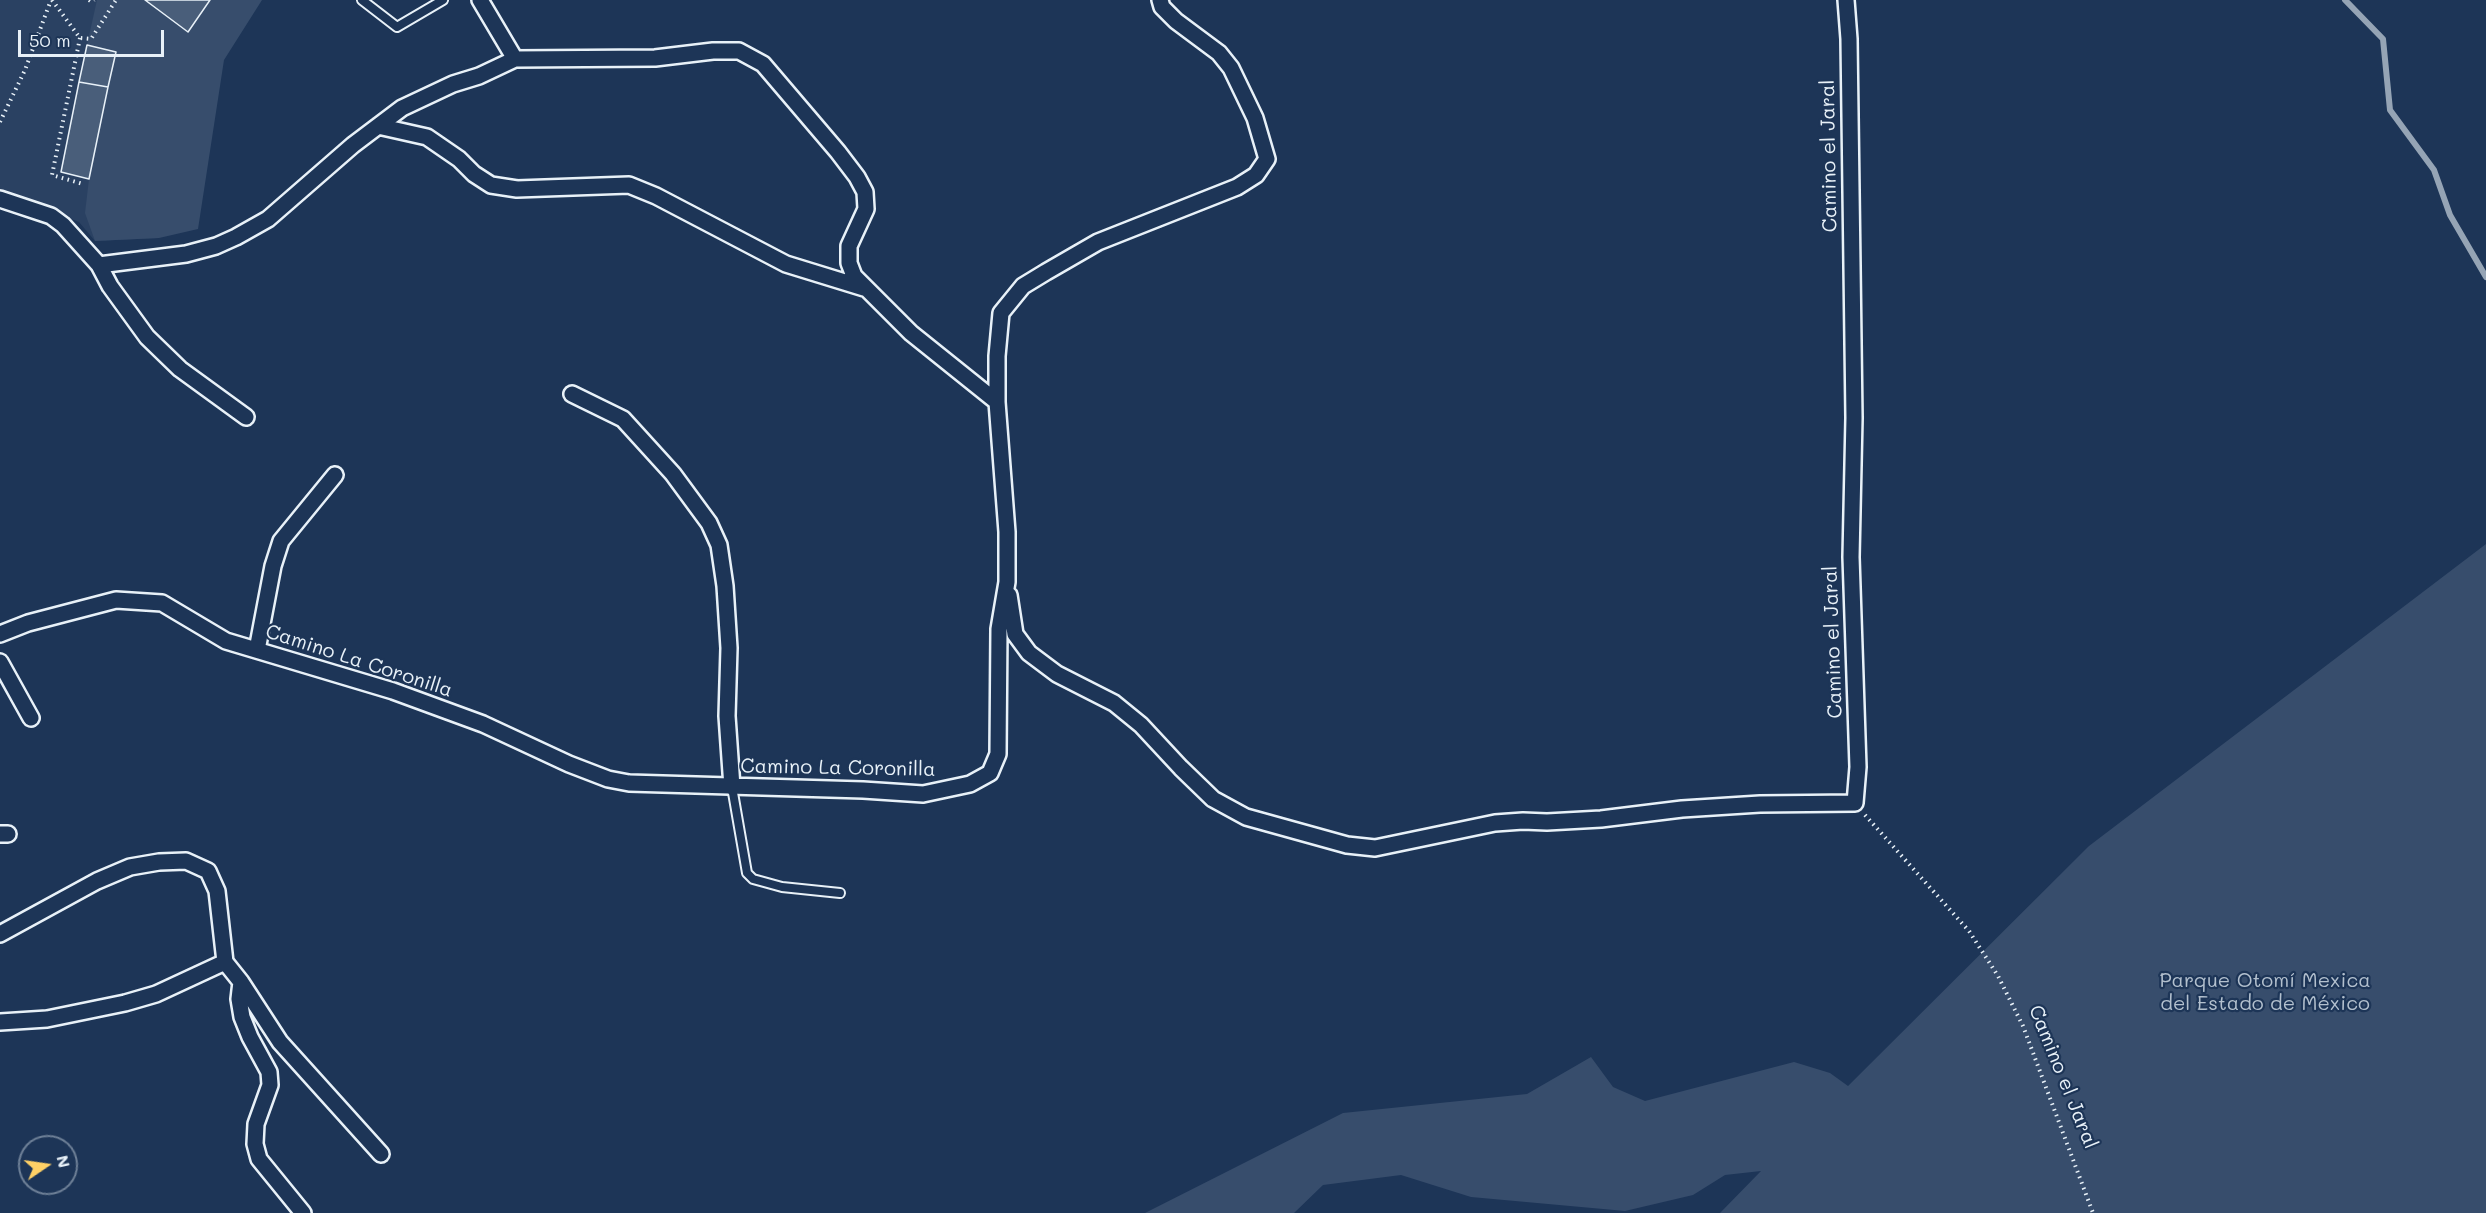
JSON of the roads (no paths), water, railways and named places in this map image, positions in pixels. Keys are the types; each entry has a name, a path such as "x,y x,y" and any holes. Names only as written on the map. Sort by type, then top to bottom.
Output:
{"street":[{"path":"480,0 515,59"},
{"name":"Camino La Coronilla","path":"0,634 48,617 116,600 162,603 226,641 403,694 483,724 608,779 630,783 923,794 970,784 990,773 999,754 999,629 1007,582 1007,532 997,402 997,356 1001,313 1023,286 1098,242 1237,187 1256,175 1267,159 1256,118 1231,68 1219,53 1176,21 1162,7 1160,0"},
{"name":"Camino el Jaral","path":"1007,582 1014,634 1029,653 1052,670 1114,703 1141,725 1213,799 1246,817 1347,845 1375,848 1495,823 1523,820 1548,822 1601,819 1682,809 1760,804 1855,803 1858,767 1851,556 1854,418 1849,39 1846,0"},
{"path":"99,265 186,254 216,246 236,237 268,219 402,108 515,59 655,58 713,51 739,51 763,64 838,152 865,192 866,209 849,246 849,263 854,276 911,333 997,402"},
{"path":"378,126 427,137 491,185 517,189 628,185 656,196 786,264 864,288"},
{"path":"0,199 51,216 63,225 99,265 110,286 147,337 180,369 246,417"},
{"path":"572,394 623,419 673,474 709,523 719,546 725,586 729,648 727,716 732,787"},
{"path":"257,650 273,566 281,541 335,475"},
{"path":"0,662 31,718"},
{"path":"0,934 98,881 130,867 159,862 186,861 208,871 217,891 225,962 241,982 280,1042 381,1154"},
{"path":"0,1022 47,1019 125,1004 156,994 225,962"},
{"path":"241,982 239,999 242,1017 269,1072 270,1085 256,1124 255,1144 259,1159 303,1213"}],"lane":[{"path":"362,0 397,27 443,0"},
{"path":"732,787 747,873 753,879 782,887 840,893"}],"waterway":[{"path":"2345,0 2383,39 2390,110 2434,170 2450,215 2486,277"}],"park label":[{"name":"Parque Otomí Mexica del Estado de México","path":"2265,992"}]}
